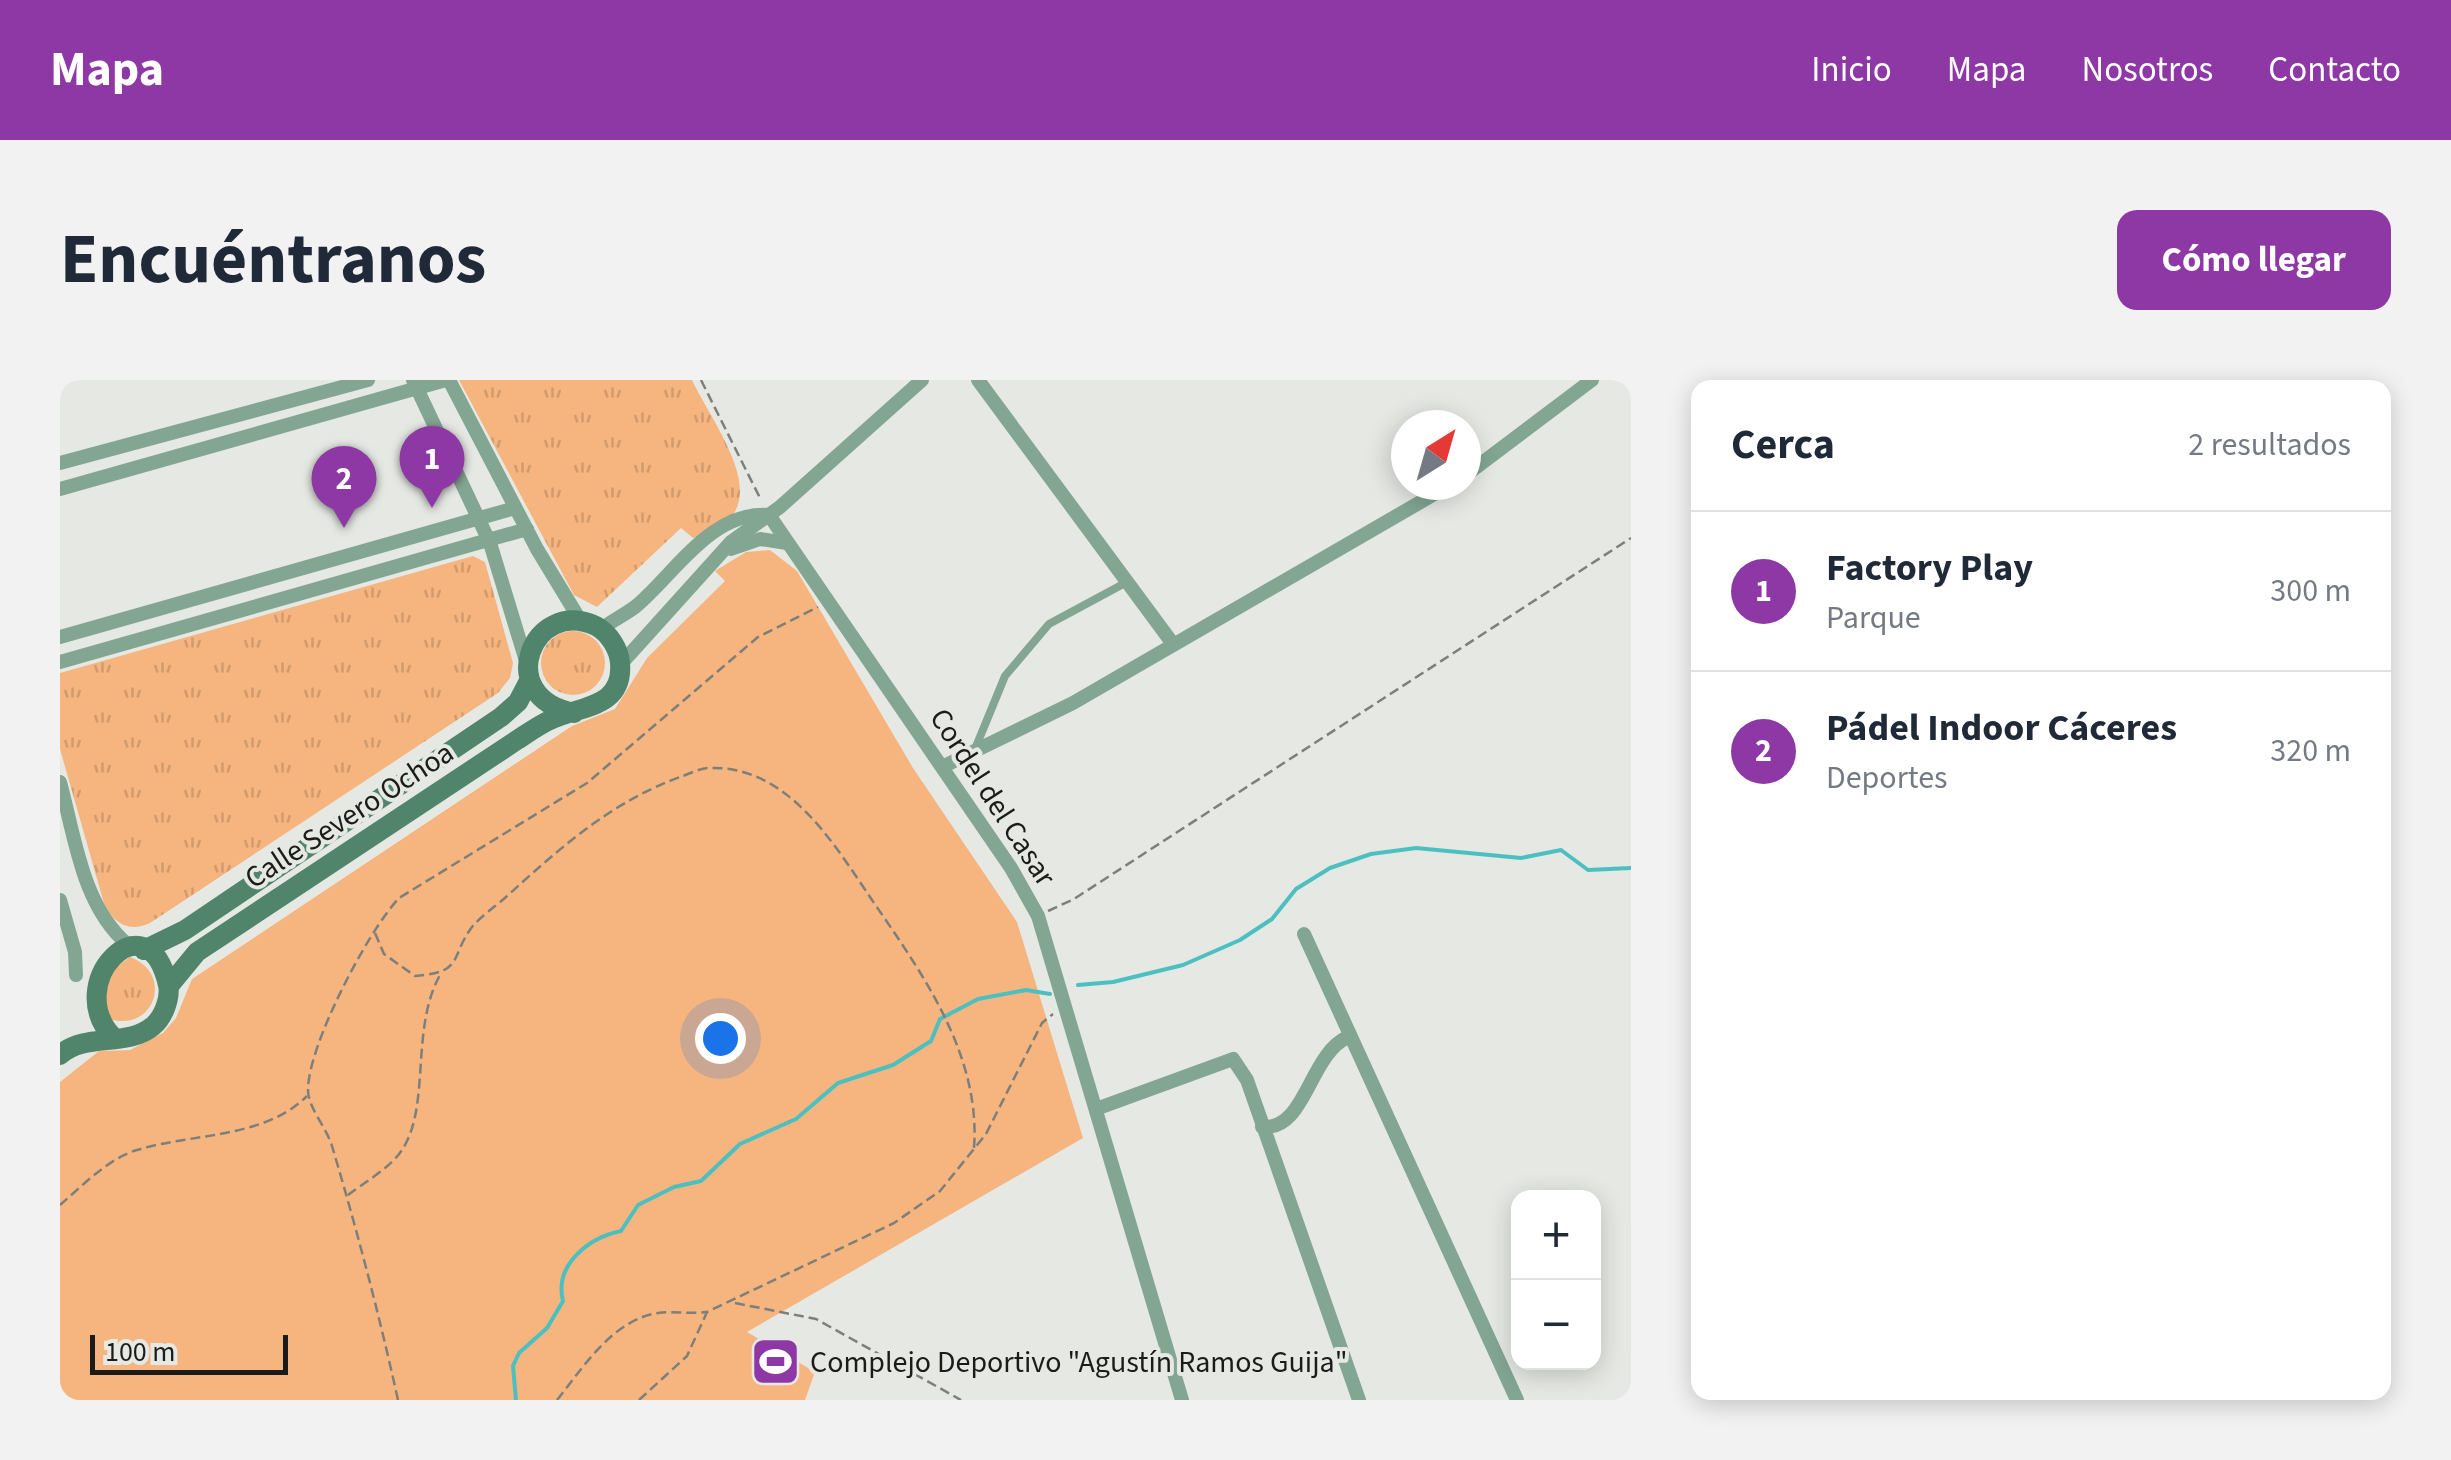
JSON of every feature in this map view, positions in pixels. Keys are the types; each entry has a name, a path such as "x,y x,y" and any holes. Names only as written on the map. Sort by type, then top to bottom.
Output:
{"main road":[{"path":"580,620 601,628 615,644 620,665 618,683 608,699 574,713 555,709 539,698 528,672 535,640 554,624 580,620"},
{"name":"Calle Severo Ochoa","path":"136,947 185,930 502,717 518,702 528,672"},
{"name":"Calle Severo Ochoa","path":"168,986 197,952 518,740 553,718 574,713"},
{"path":"60,1055 68,1048 132,1037 154,1026 166,1008 168,986 154,957 136,947 95,951 72,989 78,1012 88,1026 114,1038"}],"street":[{"path":"60,463 368,380"},
{"path":"60,489 415,385 448,380 526,530 580,620"},
{"path":"620,665 730,542 768,515 922,380"},
{"path":"978,380 1173,644"},
{"path":"1481,464 1592,380"},
{"path":"415,385 490,543 528,672"},
{"path":"942,768 1073,703 1424,500"},
{"path":"60,637 515,508"},
{"path":"601,628 636,606 688,550 751,513 768,515"},
{"name":"Cordel del Casar","path":"768,515 942,768 1038,916 1182,1400"},
{"path":"60,662 526,530"},
{"path":"718,558 739,544 760,539 787,542"},
{"path":"702,542 718,558"},
{"path":"60,782 94,903 110,930 136,947"},
{"path":"60,900 76,952 72,989"},
{"path":"1304,934 1517,1400"},
{"path":"1262,1127 1284,1122 1299,1105 1331,1044 1348,1037"},
{"path":"1096,1110 1234,1059 1247,1080 1359,1400"}],"lane":[{"path":"974,751 1005,676 1049,624 1126,582"}],"path":[{"path":"701,380 768,515"},
{"path":"1038,916 1090,889 1631,538"},
{"path":"398,1400 330,1136 308,1094 313,1056 374,929 399,898 587,783 758,637 828,601"},
{"path":"347,1196 402,1150 412,1127 422,1024 440,974 461,954 471,928 567,841 623,803 707,767 753,774 792,798 840,847 928,981 965,1071 976,1123 974,1148"},
{"path":"374,929 384,954 415,976 440,974"},
{"path":"556,1400 624,1326 656,1313 707,1312 732,1303 894,1223 940,1191 974,1148 1042,1023 1065,1004"},
{"path":"60,1205 134,1150 252,1125 292,1110 308,1094"},
{"path":"732,1303 816,1319 961,1400"},
{"path":"640,1400 687,1356 707,1312"}],"green space":[{"path":"459,380 692,380 737,470 740,492 735,511 720,527 693,538 681,528 597,607 574,595"},
{"path":"770,550 797,571 913,768 1017,922 1083,1138 747,1332 815,1372 805,1400 60,1400 60,1082 99,1051 130,1050 163,1033 176,1018 192,979 572,726 615,709 647,658 725,581 715,571 746,552"},
{"path":"473,556 485,562 513,663 510,678 498,693 150,923 127,926 110,914 60,749 60,673"},
{"path":"573,631 596,640 605,663 596,686 573,695 550,686 541,663 550,640"},
{"path":"130,957 152,975 153,999 138,1017 125,1021 109,1019 92,984"}],"waterway":[{"path":"1078,985 1113,982 1183,965 1240,940 1272,919 1296,889 1330,868 1371,854 1416,848 1521,858 1561,850 1588,870 1631,868"},
{"path":"516,1400 513,1366 519,1353 547,1328 563,1301 562,1288 569,1265 586,1247 621,1231 638,1205 674,1187 701,1181 740,1144 796,1119 838,1083 893,1065 931,1041 940,1019 978,999 1026,990 1050,994"}],"place":[{"name":"Factory Play","path":"432,508"},
{"name":"Pádel Indoor Cáceres","path":"344,528"},
{"name":"Complejo Deportivo \"Agustín Ramos Guija\"","path":"775,1362"}]}
